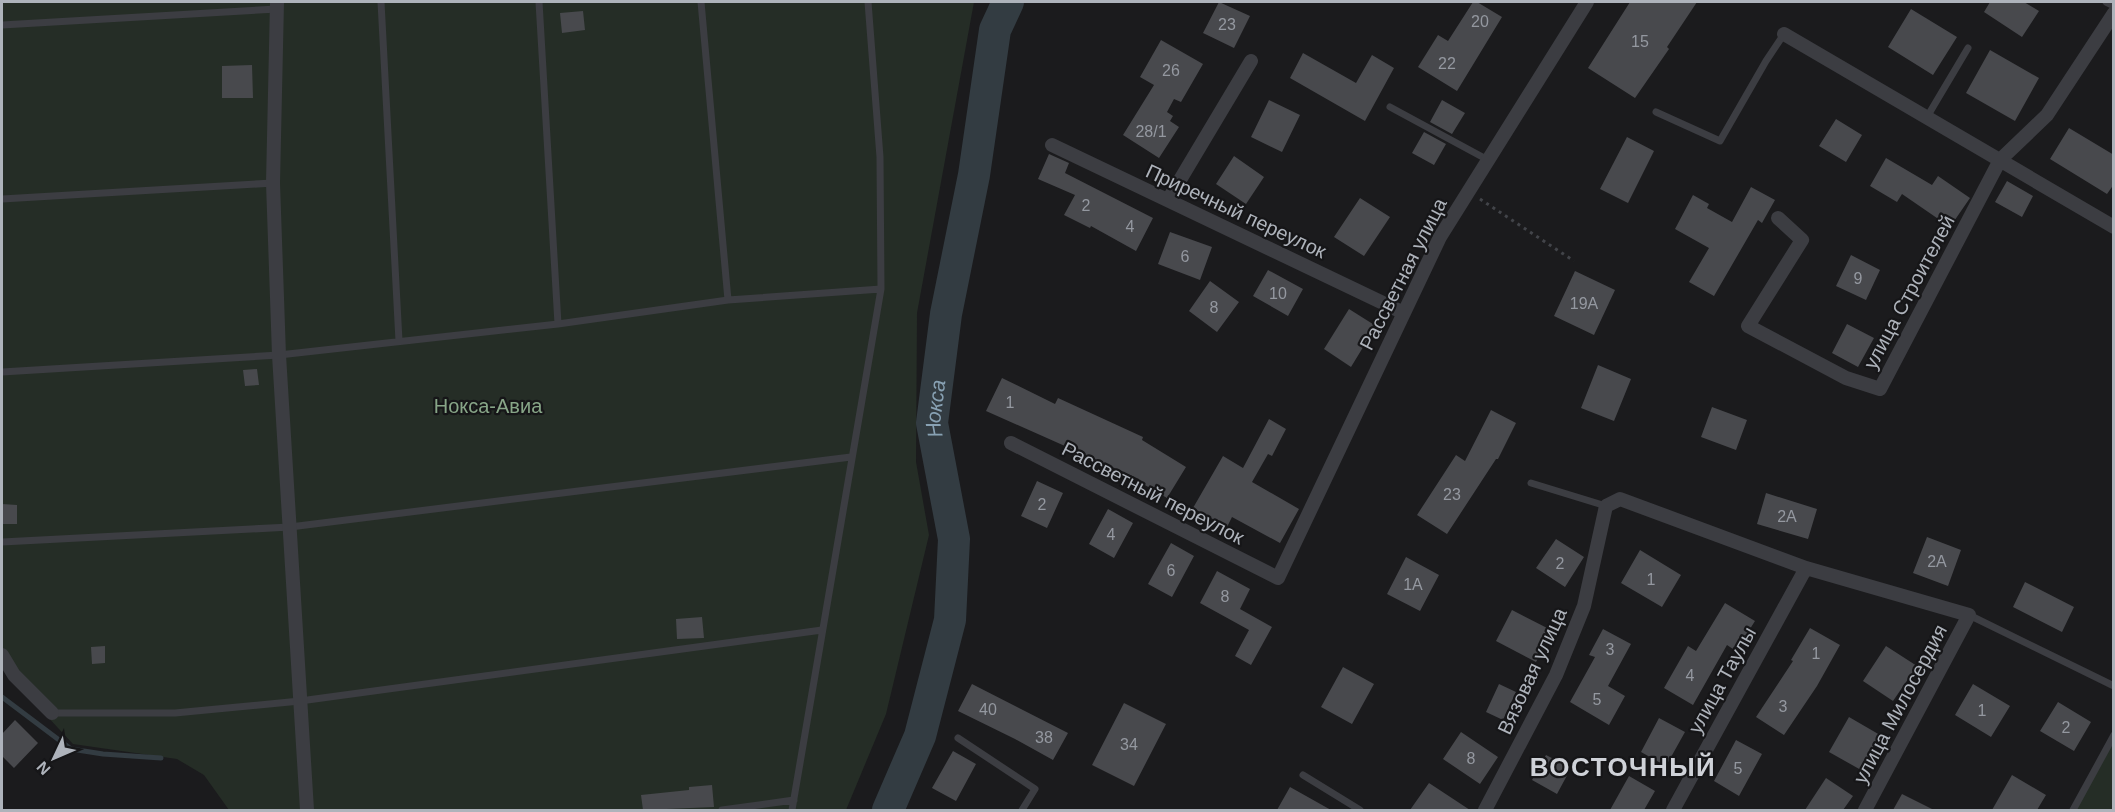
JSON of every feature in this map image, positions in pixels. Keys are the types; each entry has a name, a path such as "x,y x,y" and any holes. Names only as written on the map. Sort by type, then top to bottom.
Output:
{"street":[{"name":"Рассветная улица","path":"1278,578 1440,237 1587,2"},
{"path":"277,5 273,183 279,355 307,810"},
{"name":"улица Строителей","path":"1778,218 1802,240 1748,326 1846,378 1880,389 2000,160 2047,115 2114,13"},
{"path":"1784,34 2114,227"},
{"path":"1168,200 1251,61"},
{"name":"Приречный переулок","path":"1052,146 1404,312"},
{"name":"Рассветный переулок","path":"1011,443 1278,578"},
{"path":"1606,506 1620,499 1806,568 1969,615"},
{"name":"Вязовая улица","path":"1485,810 1556,675 1584,606 1606,506"},
{"name":"улица Таулы","path":"1673,810 1806,568"},
{"name":"улица Милосердия","path":"1864,810 1969,615"},
{"path":"2,655 14,675 51,712"}],"lane":[{"path":"381,2 399,342"},
{"path":"539,2 558,324"},
{"path":"701,2 728,300"},
{"path":"792,810 881,288 880,157 868,2"},
{"path":"2106,2 2114,6"},
{"path":"2,25 277,5"},
{"path":"1656,112 1720,141 1784,34"},
{"path":"1927,117 1968,48"},
{"path":"1390,107 1488,160"},
{"path":"2,199 273,183"},
{"path":"2,372 279,355 558,324 728,300 881,288"},
{"path":"2,542 290,527 851,457"},
{"path":"1531,483 1606,506"},
{"path":"1969,615 2114,686"},
{"path":"51,712 175,713 300,701 822,630"},
{"path":"2073,810 2114,735"},
{"path":"958,738 1035,789 1022,810"},
{"path":"1303,775 1360,810"},
{"path":"722,810 794,800"}],"path":[{"path":"1468,191 1574,261"}],"green space":[{"name":"Нокса-Авиа","path":"2,2 974,2 917,313 916,462 929,535 886,714 846,810 229,810 204,775 177,759 73,744 2,668"},
{"path":"2113,741 2113,810 2076,810"}],"building":[{"path":"1219,2 1250,16 1234,48 1203,33"},
{"path":"1473,2 1477,2 1502,17 1457,91 1418,67 1438,35 1448,41"},
{"path":"1630,2 1697,2 1667,47 1669,49 1635,98 1588,68"},
{"path":"1990,2 2024,2 2039,11 2022,37 1984,12"},
{"path":"1911,9 1957,37 1933,75 1888,47"},
{"path":"583,11 585,30 562,33 560,13"},
{"path":"1161,40 1203,64 1181,102 1174,99 1167,112 1173,116 1170,121 1179,127 1159,158 1123,135 1154,85 1140,77"},
{"path":"1990,50 2039,78 2015,121 1966,93"},
{"path":"1303,53 1356,83 1372,55 1394,68 1365,121 1290,78"},
{"path":"252,65 253,98 222,98 222,66"},
{"path":"1269,100 1300,115 1282,152 1251,137"},
{"path":"1442,100 1465,113 1452,134 1430,122"},
{"path":"1836,119 1862,135 1846,162 1819,146"},
{"path":"2069,128 2114,155 2114,184 2107,194 2050,159"},
{"path":"1424,132 1446,144 1434,165 1412,153"},
{"path":"1627,137 1654,151 1628,203 1600,189"},
{"path":"1049,154 1069,163 1065,173 1153,218 1136,251 1091,226 1090,228 1064,215 1075,195 1038,179"},
{"path":"1234,156 1264,177 1246,204 1216,184"},
{"path":"1886,158 1932,185 1938,176 1970,198 1950,227 1902,194 1897,202 1870,186"},
{"path":"2007,181 2033,196 2022,217 1995,202"},
{"path":"1751,187 1775,200 1762,223 1758,220 1714,296 1689,282 1709,248 1675,229 1693,195 1709,204 1707,208 1732,222"},
{"path":"1360,198 1390,217 1364,256 1334,237"},
{"path":"1170,232 1212,247 1200,280 1158,264"},
{"path":"1851,255 1880,270 1866,300 1836,286"},
{"path":"1268,270 1303,289 1288,316 1253,296"},
{"path":"1575,271 1615,290 1594,335 1554,316"},
{"path":"1210,281 1239,302 1217,332 1189,311"},
{"path":"1349,309 1376,326 1351,367 1324,349"},
{"path":"1847,324 1874,338 1858,367 1832,353"},
{"path":"1598,365 1631,379 1614,421 1581,408"},
{"path":"257,369 259,385 245,386 243,370"},
{"path":"1002,378 1055,404 1058,398 1143,437 1142,440 1186,467 1167,498 1138,481 1139,479 986,411"},
{"path":"1712,407 1747,420 1736,450 1701,437"},
{"path":"1491,410 1516,423 1498,459 1447,534 1417,515 1456,455 1465,461"},
{"path":"1269,419 1286,429 1272,456 1268,454 1252,482 1299,509 1280,543 1232,517 1227,527 1193,508 1223,456 1243,468"},
{"path":"1037,481 1063,493 1047,528 1021,516"},
{"path":"1766,493 1817,509 1808,539 1757,524"},
{"path":"2,504 17,505 17,524 2,524"},
{"path":"1108,509 1133,523 1114,558 1089,544"},
{"path":"1927,537 1961,550 1948,586 1913,573"},
{"path":"1556,539 1584,557 1565,587 1536,568"},
{"path":"1171,543 1194,556 1172,597 1148,584"},
{"path":"1640,550 1681,575 1662,607 1621,583"},
{"path":"1406,557 1439,575 1420,611 1387,594"},
{"path":"1217,571 1250,589 1240,609 1272,627 1251,665 1235,656 1249,630 1200,603"},
{"path":"2025,582 2074,607 2062,632 2013,607"},
{"path":"1725,603 1755,621 1736,651 1727,645 1693,705 1664,688 1688,646 1696,651"},
{"path":"1512,610 1553,631 1536,662 1496,641"},
{"path":"702,617 704,638 677,639 676,619"},
{"path":"1810,628 1840,645 1817,686 1784,735 1756,717 1793,661 1791,660"},
{"path":"1603,629 1631,644 1608,686 1625,696 1609,725 1570,702 1595,657 1589,655"},
{"path":"105,646 105,663 92,664 91,647"},
{"path":"1886,646 1917,666 1893,701 1863,681"},
{"path":"1343,667 1374,684 1352,724 1321,707"},
{"path":"972,684 1068,733 1053,760 958,711"},
{"path":"1499,684 1516,692 1503,720 1486,712"},
{"path":"1973,684 2010,706 1991,737 1955,715"},
{"path":"2058,702 2091,722 2074,751 2040,731"},
{"path":"1124,703 1166,724 1134,786 1092,765"},
{"path":"1849,717 1880,735 1861,770 1829,752"},
{"path":"1659,718 1685,732 1666,766 1641,752"},
{"path":"15,720 38,743 14,768 2,756 2,734"},
{"path":"1461,732 1498,757 1480,784 1443,759"},
{"path":"1736,740 1762,754 1739,796 1714,781"},
{"path":"953,751 976,764 956,801 932,788"},
{"path":"1546,755 1571,768 1557,794 1532,780"},
{"path":"2012,775 2046,795 2037,810 1992,810"},
{"path":"1629,776 1655,791 1644,810 1610,810"},
{"path":"1826,778 1853,796 1843,810 1805,810"},
{"path":"1429,783 1470,810 1410,810"},
{"path":"712,785 714,807 643,810 641,795"},
{"path":"1290,787 1331,810 1277,810"},
{"path":"1902,794 1934,810 1893,810"}],"waterway":[{"name":"Нокса","path":"888,810 920,736 950,620 954,539 932,423 946,314 974,175 995,30 1008,2"},
{"path":"2,697 71,749 161,758"}],"district":[{"name":"ВОСТОЧНЫЙ","path":"1623,767"}]}
